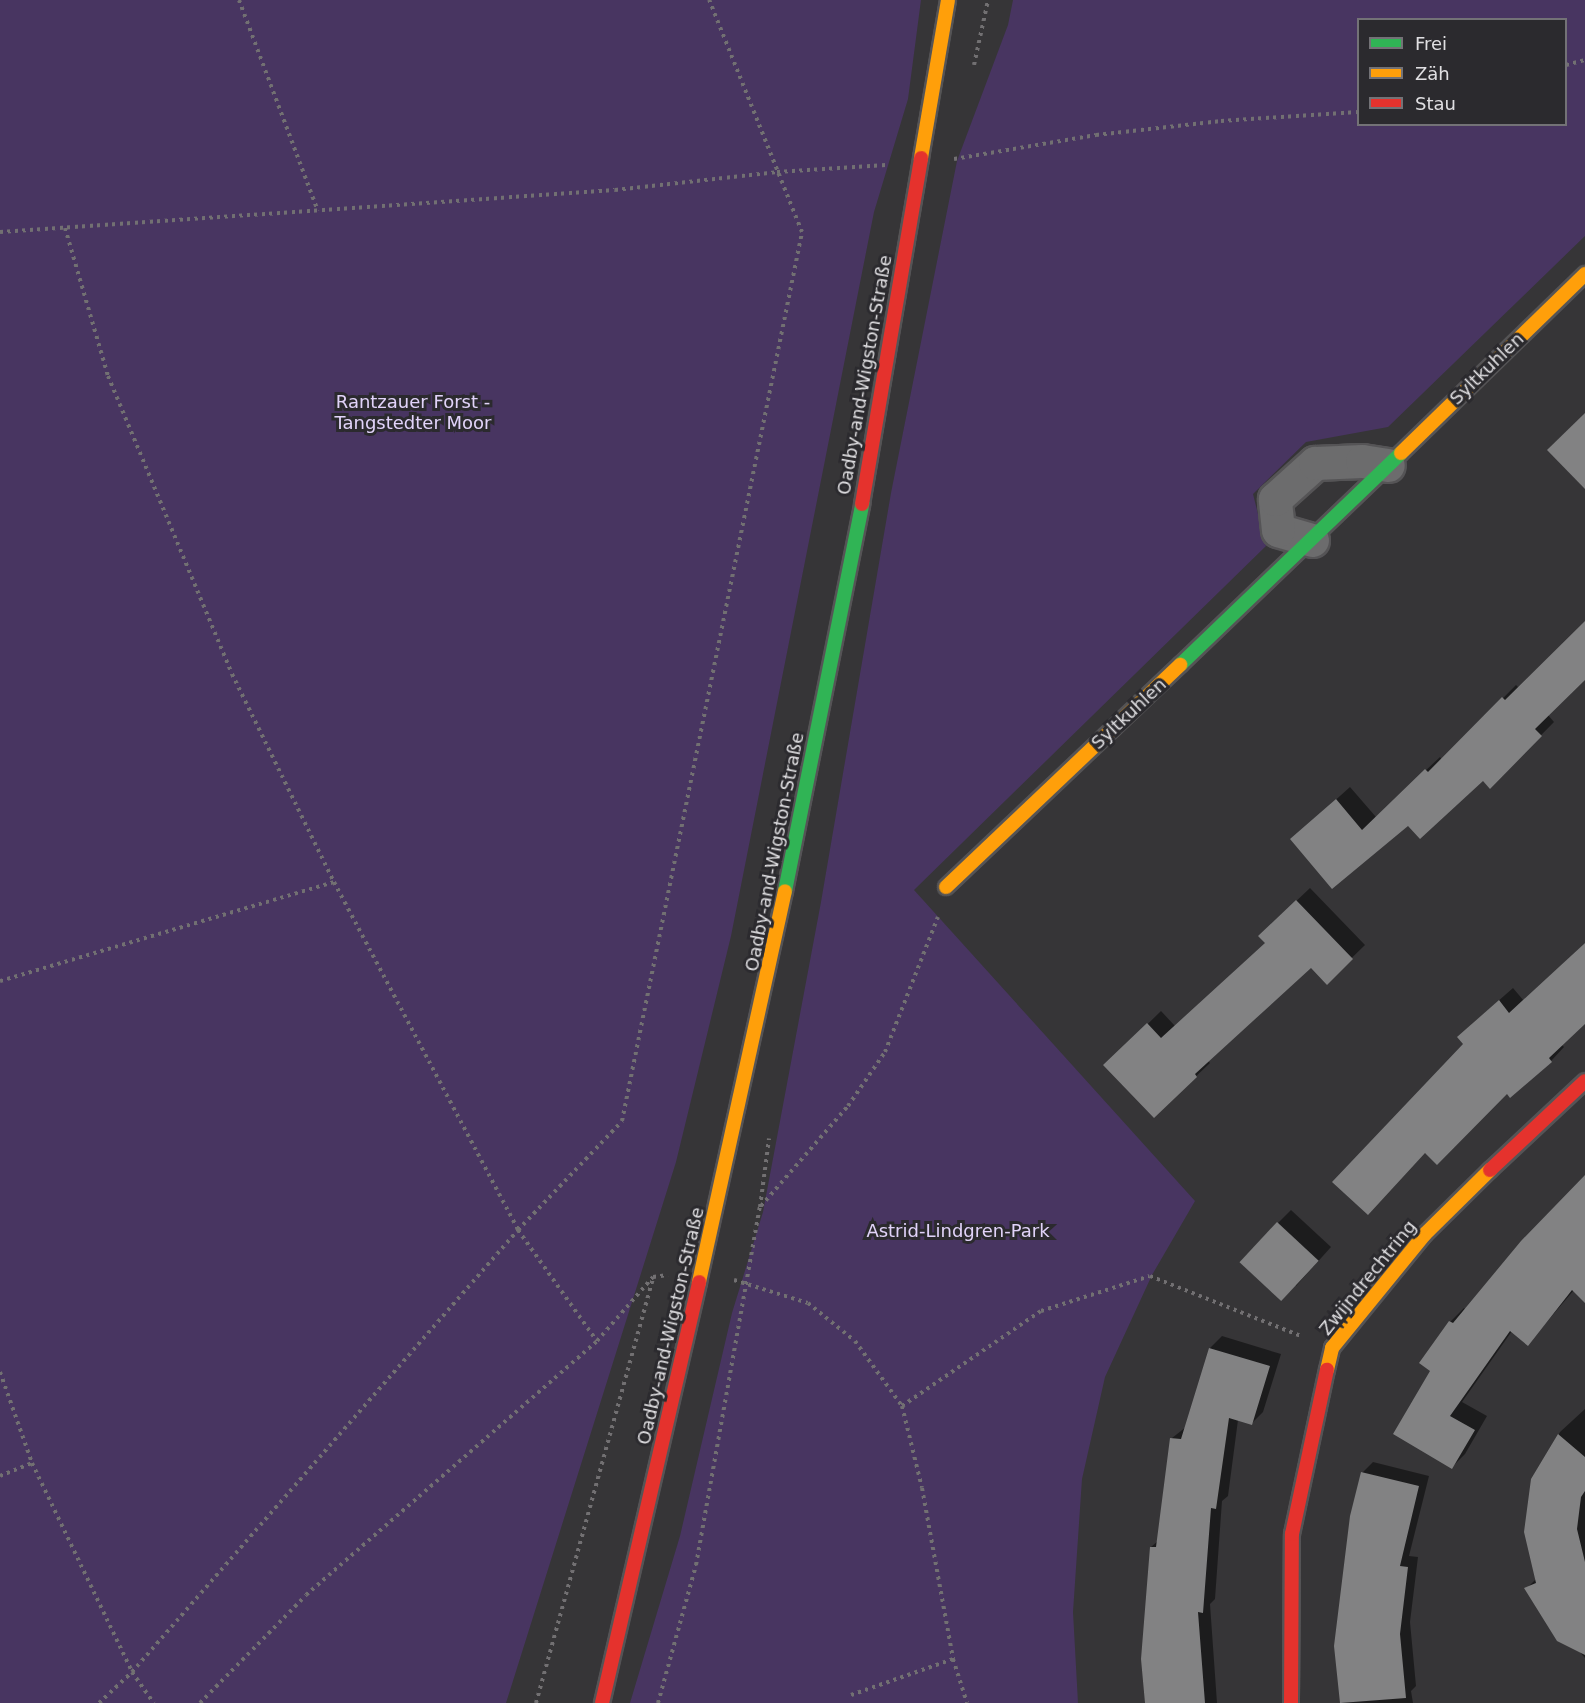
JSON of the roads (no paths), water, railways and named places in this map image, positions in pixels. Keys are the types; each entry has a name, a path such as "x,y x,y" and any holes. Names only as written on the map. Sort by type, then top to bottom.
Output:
{"main road":[{"name":"Oadby-and-Wigston-Straße","path":"602,1703 644,1529 772,956 851,566 948,0"},
{"name":"Syltkuhlen","path":"946,887 1312,540 1585,274"},
{"name":"Zwijndrechtring","path":"1291,1703 1292,1534 1332,1348 1425,1234 1527,1133 1585,1081"}],"street":[{"path":"1312,540 1278,530 1275,499 1315,463 1362,461 1388,465"}],"park label":[{"name":"Rantzauer Forst - Tangstedter Moor","path":"413,413"},
{"name":"Astrid-Lindgren-Park","path":"958,1231"}]}
